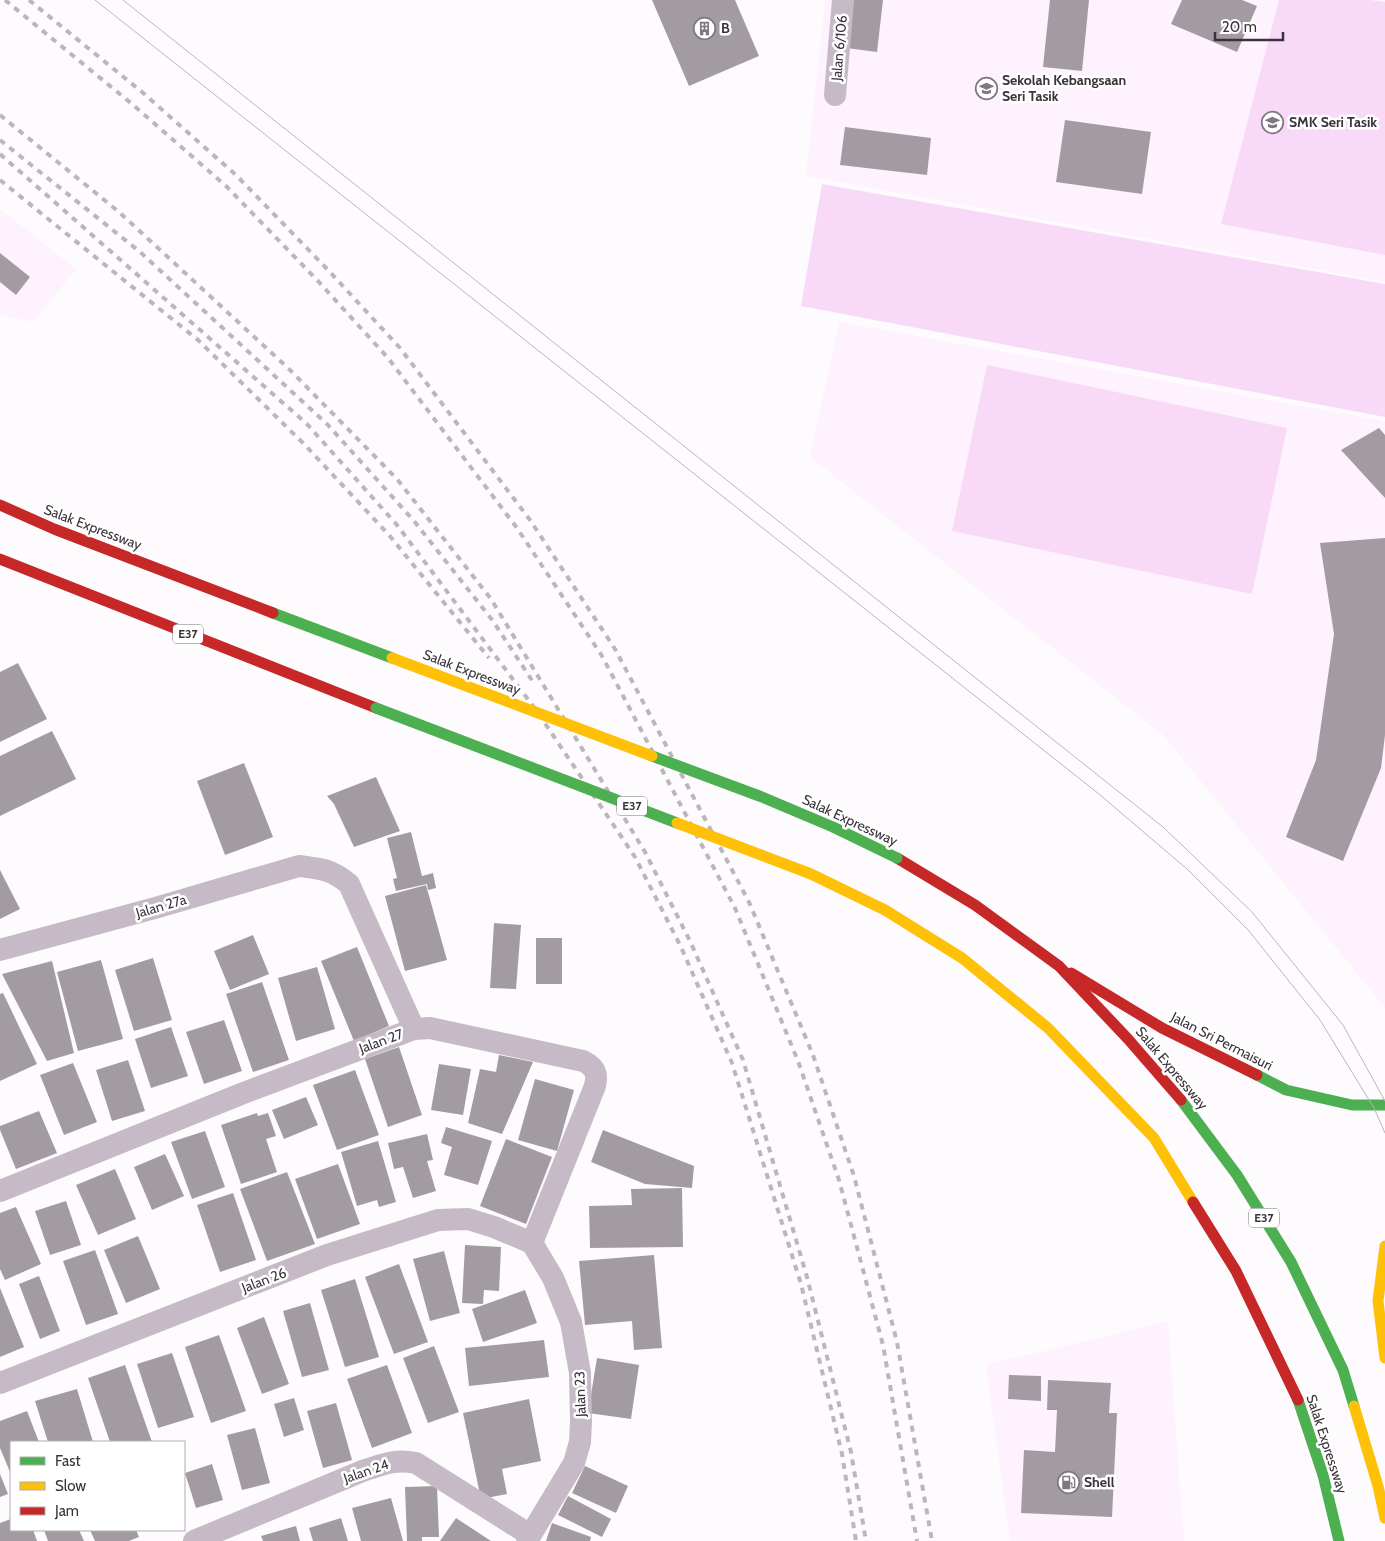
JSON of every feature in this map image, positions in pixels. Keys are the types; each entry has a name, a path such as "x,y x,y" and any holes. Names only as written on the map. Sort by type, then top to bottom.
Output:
{"main road":[{"name":"Salak Expressway","path":"0,505 54,529 762,797 833,827 897,858 975,905 1059,966 1128,1039 1184,1103 1237,1175 1291,1262 1343,1370 1378,1486 1385,1518"},
{"name":"Salak Expressway","path":"0,559 376,708 810,874 885,910 962,958 1048,1028 1154,1138 1236,1271 1297,1396 1323,1475 1339,1541"},
{"name":"Jalan Sri Permaisuri","path":"1059,966 1162,1028 1286,1090 1352,1105 1385,1106"},
{"path":"1385,1246 1378,1301 1385,1358"}],"street":[{"name":"Jalan 6/106","path":"835,95 843,0"},
{"name":"Jalan 27a","path":"0,950 299,866 323,869 337,874 349,884 414,1029"},
{"name":"Jalan 27","path":"0,1191 241,1094 414,1029 430,1028 583,1061 592,1066 597,1076 596,1086 532,1243"},
{"name":"Jalan 26","path":"0,1383 327,1255 438,1220 468,1219 494,1227 532,1243"},
{"name":"Jalan 23","path":"529,1538 574,1463 580,1442 582,1422 580,1373 571,1322 553,1278 532,1243"},
{"name":"Jalan 24","path":"194,1541 365,1470 391,1462 403,1461 416,1463 529,1538"}],"shaded area":[{"path":"825,0 1385,0 1385,282 806,176"},
{"path":"1279,0 1370,0 1385,2 1385,255 1221,224"},
{"path":"822,184 1385,284 1385,417 801,306"},
{"path":"0,209 76,269 33,322 0,315"},
{"path":"839,322 1385,421 1385,1008 1164,736 810,457"},
{"path":"987,365 1287,428 1252,594 952,531"},
{"path":"1168,1321 1184,1541 1010,1541 986,1365"}],"building":[{"name":"B","path":"652,0 735,0 759,56 689,86"},
{"path":"844,0 883,0 877,52 839,47"},
{"path":"1050,0 1089,0 1082,71 1043,67"},
{"path":"1182,0 1242,0 1257,6 1237,52 1171,24"},
{"path":"1065,120 1151,132 1142,194 1056,182"},
{"path":"845,127 931,138 927,175 840,165"},
{"path":"0,253 30,277 16,295 0,282"},
{"path":"1379,428 1385,435 1385,498 1341,450"},
{"path":"1385,538 1385,735 1381,768 1343,861 1286,837 1316,760 1334,634 1320,543"},
{"path":"18,663 47,719 0,742 0,672"},
{"path":"52,731 76,779 0,816 0,756"},
{"path":"244,763 273,837 225,855 197,781"},
{"path":"376,777 400,831 354,847 334,804 327,796"},
{"path":"411,832 422,876 433,873 436,888 428,890 427,884 396,891 393,879 397,878 387,838"},
{"path":"0,870 20,909 0,919"},
{"path":"426,885 447,960 405,971 385,896"},
{"path":"494,923 521,925 516,989 490,988"},
{"path":"253,935 269,974 230,990 214,951"},
{"path":"536,938 562,938 562,984 536,984"},
{"path":"357,947 389,1026 354,1041 321,961"},
{"path":"153,958 172,1020 134,1031 115,970"},
{"path":"101,960 123,1039 78,1051 57,972"},
{"path":"52,961 74,1053 47,1061 2,974"},
{"path":"317,967 335,1029 296,1041 278,978"},
{"path":"262,982 289,1060 253,1072 226,994"},
{"path":"3,993 37,1064 0,1081 0,994"},
{"path":"224,1020 242,1071 204,1084 186,1032"},
{"path":"171,1027 188,1076 151,1088 135,1039"},
{"path":"399,1047 422,1115 388,1127 365,1059"},
{"path":"499,1055 533,1062 502,1134 468,1123 480,1069 496,1072"},
{"path":"128,1060 145,1111 112,1121 96,1070"},
{"path":"73,1063 97,1122 64,1135 40,1075"},
{"path":"439,1064 471,1069 463,1115 431,1110"},
{"path":"355,1070 379,1135 337,1150 313,1085"},
{"path":"535,1079 574,1090 557,1151 518,1140"},
{"path":"306,1097 318,1125 284,1139 272,1110"},
{"path":"39,1111 57,1153 16,1169 0,1126"},
{"path":"257,1113 258,1116 268,1113 276,1136 266,1139 277,1172 241,1184 221,1125"},
{"path":"446,1127 492,1141 478,1185 444,1175 452,1147 441,1143"},
{"path":"603,1130 694,1166 692,1188 645,1184 591,1162"},
{"path":"205,1131 225,1187 192,1199 171,1142"},
{"path":"427,1134 433,1160 427,1161 436,1191 413,1198 403,1167 394,1169 388,1143"},
{"path":"506,1139 552,1157 526,1224 480,1206"},
{"path":"378,1141 396,1202 379,1207 377,1200 357,1206 341,1152"},
{"path":"165,1154 184,1196 152,1210 134,1167"},
{"path":"338,1164 360,1224 317,1239 295,1179"},
{"path":"115,1169 136,1219 98,1235 76,1185"},
{"path":"287,1172 315,1244 267,1261 240,1189"},
{"path":"682,1188 683,1247 590,1248 589,1206 632,1205 631,1189"},
{"path":"233,1193 256,1260 220,1272 197,1205"},
{"path":"66,1201 81,1245 50,1255 35,1211"},
{"path":"16,1207 41,1264 5,1280 0,1269 0,1213"},
{"path":"138,1236 160,1289 126,1303 104,1250"},
{"path":"465,1245 501,1247 499,1291 484,1290 483,1304 462,1303"},
{"path":"95,1250 118,1314 86,1325 63,1261"},
{"path":"444,1251 460,1313 430,1321 413,1259"},
{"path":"654,1255 662,1348 634,1350 632,1321 585,1325 579,1261"},
{"path":"399,1264 428,1342 394,1354 365,1277"},
{"path":"39,1276 60,1331 40,1339 19,1284"},
{"path":"355,1279 379,1357 345,1367 321,1290"},
{"path":"0,1288 24,1347 0,1357"},
{"path":"525,1290 537,1323 483,1342 472,1309"},
{"path":"310,1303 329,1370 302,1377 283,1311"},
{"path":"264,1317 289,1384 262,1394 237,1328"},
{"path":"219,1335 246,1411 211,1423 185,1347"},
{"path":"544,1340 549,1377 469,1386 465,1348"},
{"path":"434,1346 459,1412 428,1423 403,1358"},
{"path":"172,1353 194,1417 158,1428 137,1364"},
{"path":"597,1358 639,1365 631,1419 588,1413"},
{"path":"125,1365 152,1441 110,1441 88,1378"},
{"path":"387,1365 412,1433 372,1448 347,1379"},
{"path":"1009,1375 1041,1376 1041,1401 1008,1399"},
{"name":"Shell","path":"1048,1380 1111,1383 1109,1413 1117,1413 1112,1517 1021,1513 1024,1450 1055,1452 1057,1410 1047,1410"},
{"path":"77,1389 93,1441 48,1441 35,1401"},
{"path":"294,1398 304,1430 284,1437 274,1404"},
{"path":"529,1399 541,1461 502,1469 507,1494 481,1499 463,1413"},
{"path":"336,1403 352,1460 323,1468 307,1411"},
{"path":"27,1411 39,1441 10,1441 10,1472 0,1448 0,1421"},
{"path":"255,1428 270,1483 242,1490 227,1435"},
{"path":"212,1464 223,1500 196,1508 185,1473"},
{"path":"585,1466 628,1486 616,1513 572,1493"},
{"path":"0,1474 8,1494 0,1497"},
{"path":"437,1486 439,1537 422,1537 422,1541 407,1541 405,1487"},
{"path":"568,1496 611,1519 602,1537 558,1515"},
{"path":"391,1498 403,1541 361,1541 352,1508"},
{"path":"341,1518 348,1541 313,1541 309,1528"},
{"path":"456,1518 491,1541 440,1541"},
{"path":"10,1519 10,1531 33,1531 37,1541 0,1541 0,1523"},
{"path":"552,1523 591,1537 590,1541 546,1541"},
{"path":"296,1526 300,1541 263,1541 261,1536"},
{"path":"44,1531 79,1531 84,1541 48,1541"},
{"path":"90,1531 136,1531 139,1537 129,1541 95,1541"}],"tram line":[{"path":"95,0 1099,794 1187,869 1249,931 1320,1020 1374,1108 1385,1133"},
{"path":"123,0 1163,827 1252,912 1343,1025 1385,1101"}],"railway":[{"path":"5,0 132,104 226,186 318,281 388,358 517,528 602,656 735,908 798,1061 839,1180 883,1345 917,1541"},
{"path":"29,0 142,92 236,175 400,348 530,520 615,649 749,902 813,1055 854,1176 897,1342 932,1541"},
{"path":"0,115 119,212 289,369 397,479 491,599 645,852 690,941 743,1060 807,1277 851,1452 866,1541"},
{"path":"0,140 139,251 328,425 414,521 493,621 535,685"},
{"path":"0,154 307,424 397,525 536,710 635,857 681,947 732,1063 801,1284 842,1454 856,1541"},
{"path":"0,180 198,340 304,444 389,535 489,658"}],"traffic: fast":[{"path":"273,613 392,658"},
{"path":"376,708 677,823"},
{"path":"652,756 762,797 833,827 897,858"},
{"path":"1257,1075 1286,1090 1352,1105 1385,1105"},
{"path":"1181,1100 1237,1175 1291,1262 1343,1370 1354,1406"},
{"path":"1298,1400 1323,1475 1339,1541"}],"traffic: slow":[{"path":"392,658 652,756"},
{"path":"677,823 811,874 885,910"},
{"path":"885,910 962,958 1048,1028 1154,1138 1193,1202"},
{"path":"1385,1246 1378,1301 1385,1358"},
{"path":"1354,1406 1378,1486 1385,1518"}],"traffic: jam":[{"path":"0,505 54,529 273,613"},
{"path":"0,559 376,708"},
{"path":"897,858 975,905 1059,966 1128,1039 1181,1100"},
{"path":"1071,973 1162,1028 1257,1075"},
{"path":"1193,1202 1236,1271 1298,1400"}],"place":[{"name":"B","path":"705,28"},
{"name":"Sekolah Kebangsaan Seri Tasik","path":"986,88"},
{"name":"SMK Seri Tasik","path":"1273,122"},
{"name":"Shell","path":"1068,1482"}]}
